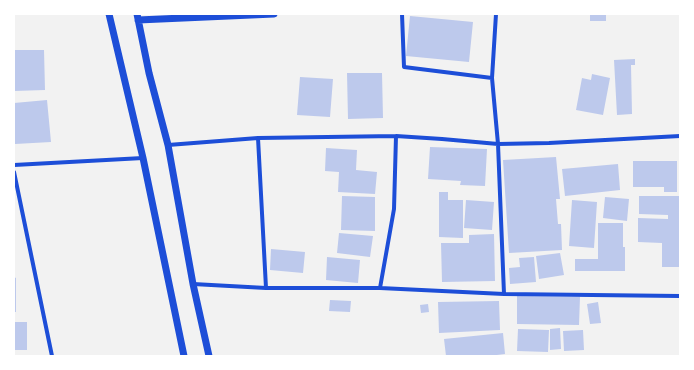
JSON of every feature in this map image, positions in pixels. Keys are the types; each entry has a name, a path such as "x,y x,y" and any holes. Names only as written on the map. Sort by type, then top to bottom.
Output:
{"street":[{"path":"109,14 143,158 184,356"},
{"path":"208,356 193,284 168,145 149,73 138,17 274,14"},
{"path":"402,14 404,67 492,78"},
{"path":"496,14 492,78 498,144 504,294"},
{"path":"168,145 258,138 396,136 498,144 549,143 680,136"},
{"path":"380,288 394,209 396,136"},
{"path":"258,138 266,288"},
{"path":"14,165 143,158"},
{"path":"14,172 52,356"},
{"path":"193,284 266,288 380,288 504,294 680,296"}],"building":[{"path":"590,14 606,14 606,21 590,21"},
{"path":"410,16 473,22 469,62 406,56"},
{"path":"14,50 44,50 45,90 14,91"},
{"path":"635,59 635,65 631,65 632,114 617,115 614,60"},
{"path":"347,73 382,73 383,118 348,119"},
{"path":"592,74 610,78 603,115 576,110 582,78 591,80"},
{"path":"300,77 333,79 330,117 297,115"},
{"path":"47,100 51,142 15,144 14,103"},
{"path":"430,147 487,149 485,186 460,185 461,181 428,179"},
{"path":"326,148 357,150 356,170 377,172 375,194 338,192 339,172 325,171"},
{"path":"556,157 560,199 556,199 558,224 561,224 562,250 509,253 503,160"},
{"path":"633,161 677,161 677,192 664,192 664,187 633,187"},
{"path":"618,164 620,190 565,196 562,169"},
{"path":"439,192 448,192 448,200 463,200 463,238 439,237"},
{"path":"342,196 375,197 375,231 341,230"},
{"path":"639,196 680,196 680,267 662,267 662,243 638,242 638,218 668,219 668,215 639,214"},
{"path":"605,197 629,199 627,221 603,218"},
{"path":"466,200 494,202 492,230 464,228"},
{"path":"572,200 597,202 594,248 569,246"},
{"path":"598,223 623,223 625,271 575,271 575,259 598,259"},
{"path":"339,233 373,236 370,257 337,253"},
{"path":"494,234 495,281 442,282 441,243 469,243 469,235"},
{"path":"271,249 305,252 303,273 270,270"},
{"path":"560,253 564,275 539,279 536,256"},
{"path":"327,257 360,260 358,283 326,280"},
{"path":"534,257 536,282 510,284 509,268 520,267 519,258"},
{"path":"14,277 16,278 16,312 14,312"},
{"path":"517,296 580,297 579,325 517,324"},
{"path":"330,300 351,301 350,312 329,311"},
{"path":"499,301 500,330 439,333 438,302"},
{"path":"598,302 601,323 590,324 587,304"},
{"path":"428,304 429,312 421,313 420,305"},
{"path":"14,322 27,322 27,350 14,350"},
{"path":"560,328 561,349 550,350 550,329"},
{"path":"518,329 549,330 548,352 517,351"},
{"path":"583,330 584,350 564,351 563,331"},
{"path":"503,333 505,354 489,356 446,356 444,339"}]}
